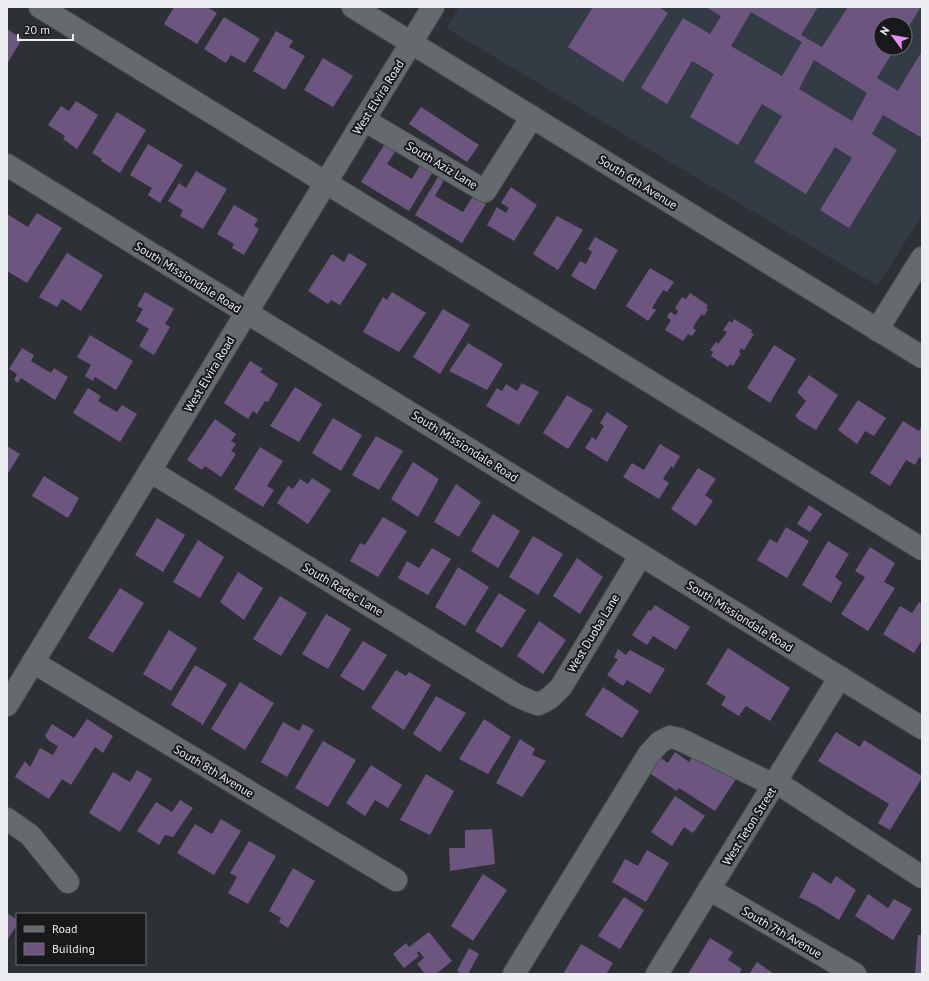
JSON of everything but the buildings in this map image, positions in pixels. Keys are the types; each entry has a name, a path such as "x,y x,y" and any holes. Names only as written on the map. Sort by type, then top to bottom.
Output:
{"street":[{"path":"40,7 922,549"},
{"name":"South 6th Avenue","path":"353,7 922,357"},
{"name":"West Elvira Road","path":"7,705 434,7"},
{"name":"South Aziz Lane","path":"364,120 485,191 532,116"},
{"name":"South Missiondale Road","path":"7,165 922,728"},
{"path":"878,330 922,258"},
{"name":"South Radec Lane","path":"150,471 528,701 540,712"},
{"name":"West Duoba Lane","path":"540,712 543,702 552,697 561,687 641,555"},
{"name":"South 8th Avenue","path":"33,662 396,880"},
{"name":"West Teton Street","path":"657,974 840,677"},
{"path":"514,974 649,754 660,742 670,737 679,739 775,784 922,877"},
{"path":"7,819 30,835 68,882"},
{"name":"South 7th Avenue","path":"709,889 855,974"}],"shaded area":[{"path":"459,7 922,7 922,215 878,286 446,28"}]}
